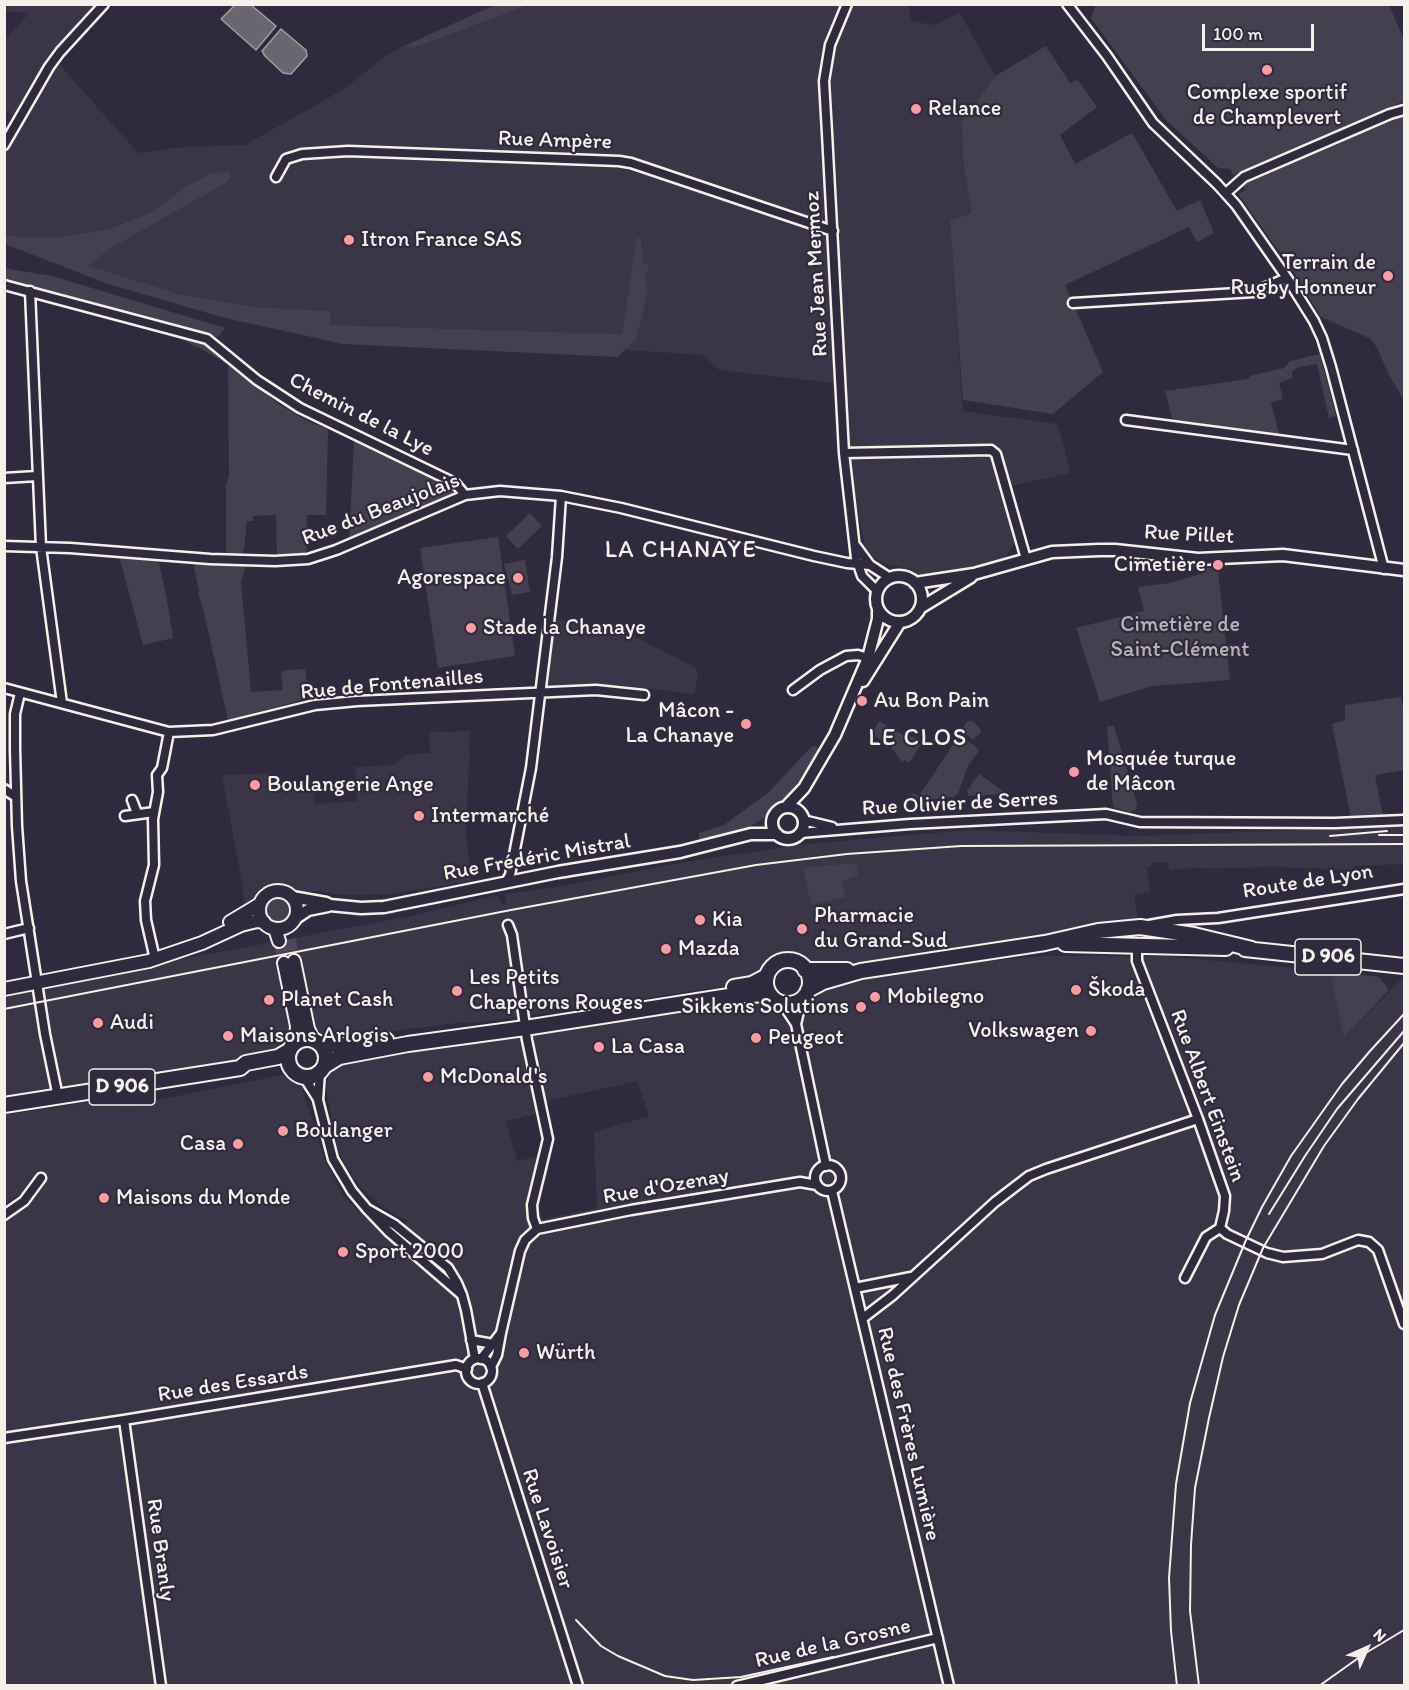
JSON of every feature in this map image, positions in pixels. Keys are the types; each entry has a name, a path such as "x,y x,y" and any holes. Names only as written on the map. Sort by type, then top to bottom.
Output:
{"main road":[{"path":"177,952 243,916 260,904 265,896 275,891 285,892 292,897 297,908 294,921 281,936 264,922 260,914 260,904"},
{"path":"4,989 120,968 177,952 241,925 257,921 264,922"},
{"name":"D 906","path":"805,994 823,982 861,971 1045,943 1098,931 1140,927 1194,935 1252,949"},
{"name":"D 906","path":"1045,943 1252,949 1404,966"},
{"path":"786,961 795,962 805,969 808,977 805,994 792,1004 782,1003 770,994 766,984 767,976 773,967 786,961"},
{"path":"323,1069 327,1057 308,1029 289,962 297,1026 288,1059 296,1074 304,1077 312,1076 323,1069 332,1059 345,1055 748,985 767,976"},
{"name":"D 906","path":"805,969 861,971"},
{"path":"293,1046 303,1038 318,1042 369,1042 729,996 770,994"},
{"name":"D 906","path":"4,1105 240,1068 246,1063 278,1057 293,1046"},
{"name":"D 906","path":"240,1068 247,1071 279,1066 291,1068"}],"street":[{"path":"4,145 49,67 104,4"},
{"name":"Rue Jean Mermoz","path":"847,4 830,45 824,81 844,453 857,565"},
{"path":"1067,4 1107,56 1153,123 1226,193 1287,278 1322,338 1384,568"},
{"path":"1226,193 1244,177 1404,110"},
{"name":"Rue Ampère","path":"276,177 286,159 303,154 348,151 619,161 631,163 833,231"},
{"path":"1073,303 1254,292 1287,278"},
{"name":"Chemin de la Lye","path":"4,285 207,339 257,380 300,408 455,483 465,495"},
{"path":"30,291 41,547 62,703"},
{"path":"1126,420 1353,450"},
{"path":"844,453 991,450 996,454 1026,559"},
{"path":"4,478 37,476"},
{"name":"Rue du Beaujolais","path":"4,546 210,559 275,561 308,559 336,550 465,495 500,492 561,496 621,508 857,565 870,565"},
{"path":"506,882 510,875 531,768 538,693 557,557 561,496"},
{"path":"855,545 870,565 890,578"},
{"name":"Rue Pillet","path":"915,583 974,574 1052,552 1115,550 1201,560 1283,555 1404,570"},
{"path":"857,565 862,576 877,591"},
{"name":"Rue Pillet","path":"920,608 974,574"},
{"path":"804,788 800,833 791,838 781,837 773,828 772,820 777,812 786,807 804,788 835,735 871,661 900,622 914,616 920,608 922,598 915,583 906,577 890,578 882,583 877,591 878,619 871,661"},
{"path":"878,610 885,618 900,622"},
{"path":"793,690 820,670 851,654 871,661"},
{"name":"Rue de Fontenailles","path":"4,688 169,732 213,730 315,705 357,701 596,690 644,695"},
{"path":"20,693 15,714 16,797 21,881 45,1034 58,1097"},
{"path":"154,959 144,909 154,865 157,775 162,768 169,732"},
{"path":"4,789 16,797"},
{"path":"132,800 137,813"},
{"path":"786,807 794,809 802,817"},
{"path":"125,816 154,812"},
{"name":"Rue Olivier de Serres","path":"800,833 1106,814 1140,822 1335,823 1404,820"},
{"name":"Rue Olivier de Serres","path":"802,817 841,830"},
{"name":"Rue Frédéric Mistral","path":"751,834 772,820"},
{"name":"Rue Frédéric Mistral","path":"292,897 330,905 361,908 384,907 506,882 680,852 751,834 777,834"},
{"name":"Route de Lyon","path":"1194,935 1197,926 1202,922 1218,918 1404,889"},
{"name":"Rue Frédéric Mistral","path":"294,921 308,910 330,905"},
{"name":"Route de Lyon","path":"1140,927 1177,920 1218,918"},
{"path":"501,1333 478,1359 471,1361 467,1369 471,1380 482,1383 489,1379 497,1355 520,1251 525,1240 537,1229 532,1205 548,1139 524,1024 512,935 508,925"},
{"path":"4,934 29,928"},
{"name":"Rue Albert Einstein","path":"1137,945 1137,961 1225,1196 1220,1228"},
{"path":"796,1024 805,994"},
{"path":"782,1003 796,1024 826,1166"},
{"path":"318,1100 323,1069"},
{"path":"304,1077 318,1100 333,1159 352,1191 368,1209 395,1225 448,1268 462,1295 471,1340 478,1359"},
{"path":"863,1318 994,1202 1029,1176 1198,1119"},
{"path":"826,1166 835,1167 840,1174 840,1184 832,1191 823,1190 817,1185 815,1179 817,1172 826,1166"},
{"name":"Rue d'Ozenay","path":"803,1182 817,1172"},
{"path":"4,1215 24,1201 41,1178"},
{"name":"Rue d'Ozenay","path":"537,1229 631,1210 803,1182 817,1185"},
{"name":"Rue des Frères Lumière","path":"832,1191 949,1686"},
{"path":"1185,1278 1206,1237 1220,1228 1227,1234 1266,1253 1283,1257 1322,1254 1358,1240 1369,1242 1378,1250 1404,1324"},
{"path":"855,1288 912,1277"},
{"path":"471,1340 493,1344"},
{"path":"478,1359 488,1362 491,1368"},
{"name":"Rue des Essards","path":"4,1438 456,1365 467,1369"},
{"name":"Rue Lavoisier","path":"482,1383 578,1686"},
{"name":"Rue Branly","path":"124,1420 161,1686"},
{"name":"Rue de la Grosne","path":"737,1686 938,1638"}],"shaded area":[{"path":"5,5 97,5 51,55 138,153 183,147 245,145 344,89 384,57 404,46 413,48 529,5 909,5 911,21 934,25 960,13 995,76 961,123 964,167 971,214 950,221 963,411 1057,424 1070,473 1002,488 1016,541 1005,558 962,571 920,576 911,570 883,563 873,557 865,546 849,467 844,384 719,370 704,355 627,350 622,334 330,325 329,311 254,307 179,294 87,266 111,248 231,178 185,187 154,211 109,229 60,237 23,237 5,234 4,131 12,116 5,110 5,40 29,13 5,11"},
{"path":"235,5 251,5 276,26 256,50 221,19"},
{"path":"281,29 306,50 307,56 291,74 283,73 262,51"},
{"path":"553,620 577,622 595,628 615,627 691,665 697,670 698,676 694,694 619,685 548,687 545,685"},
{"path":"470,731 466,837 471,881 390,894 345,895 314,891 273,893 244,906 243,888 222,775 277,773 279,789 314,788 315,804 357,801 355,767 394,765 406,755 430,753 429,732"},
{"path":"1404,826 1404,863 1401,864 1353,866 1353,870 1277,867 1169,869 1168,862 1154,862 1149,868 1146,867 1151,892 1134,895 1138,920 856,965 808,964 786,954 771,960 746,983 482,1022 329,1039 315,1028 299,960 278,965 292,1033 284,1046 273,1053 5,1098 5,994 31,989 36,996 41,995 43,989 50,984 411,916 498,895 502,905 506,904 506,894 558,887 685,862 807,844 968,830 1138,836"},
{"path":"1043,956 1161,956 1330,971 1345,1036 1404,977 1404,1685 5,1685 5,1222 31,1204 21,1193 5,1204 5,1115 122,1097 127,1106 282,1075 302,1087 326,1164 344,1196 362,1215 390,1238 408,1221 383,1208 361,1188 345,1165 336,1143 326,1088 329,1076 337,1068 355,1060 733,1001 762,1004 776,1011 787,1024 804,1020 808,1009 820,994 837,986 899,973 973,962","holes":["637,1081 649,1116 594,1132 597,1208 543,1219 536,1210 549,1168 542,1155 517,1161 506,1121 534,1114 551,1100"]}],"green space":[{"path":"497,4 529,5 413,48 404,46"},
{"name":"Complexe sportif de Champlevert","path":"1096,4 1389,5 1404,40 1404,101 1233,175 1230,169 1218,168 1166,120 1091,18"},
{"path":"1046,46 1070,83 1078,80 1097,107 1060,135 1075,164 1132,133 1177,211 1200,200 1214,233 1197,242 1189,227 1065,285 1103,372 1053,414 963,400 950,221 971,213 964,167 961,123 995,76"},
{"name":"Complexe sportif de Champlevert","path":"1404,116 1404,400 1371,339 1321,317 1293,271 1238,194 1246,190 1243,185 1390,120"},
{"path":"230,171 231,178 227,182 111,248 88,266 179,294 254,307 330,311 330,325 622,334 637,237 641,240 643,263 649,266 645,279 648,292 636,339 618,357 343,344 225,318 108,284 5,244 5,234 23,237 60,237 109,229 154,211 185,187 208,175"},
{"path":"4,268 52,276 225,328 218,337 5,282"},
{"path":"167,333 205,343 228,365 202,349"},
{"path":"1320,354 1336,416 1329,418 1317,364 1299,367 1292,371 1292,378 1279,383 1283,399 1271,403 1280,438 1174,425 1165,391 1248,379 1250,376 1284,368 1290,361"},
{"path":"228,365 279,404 307,421 328,429 326,515 307,515 306,555 277,556 276,515 253,516 253,521 247,521 241,555 226,554 226,485 229,476"},
{"path":"354,441 451,488 453,492 449,499 349,541"},
{"path":"530,513 542,526 518,549 506,536"},
{"name":"Stade la Chanaye","path":"498,537 515,656 438,668 420,548"},
{"path":"119,556 158,559 173,638 143,645"},
{"name":"Agorespace","path":"525,560 530,592 512,595 504,564"},
{"path":"193,562 246,565 241,582 251,692 283,690 281,673 286,670 305,669 309,698 228,720 198,594"},
{"name":"Cimetière de Saint-Clément","path":"1206,568 1218,571 1230,680 1152,686 1100,702 1076,628 1144,611 1138,587 1170,583 1203,573"},
{"path":"1401,697 1404,711 1404,770 1375,775 1383,816 1351,818 1332,724 1345,720 1345,705"},
{"path":"879,721 897,732 923,741 909,763 904,760 902,762 890,746 872,734"},
{"path":"968,721 972,721 980,728 981,732 973,740 961,730"},
{"path":"1107,726 1114,726 1137,804 1136,809 1130,812 1113,807"},
{"path":"958,737 963,737 979,751 969,764 958,794 953,797 911,801 903,812 906,802 913,793 919,796"},
{"path":"816,746 821,753 789,794 764,818 749,827 699,843 699,833 724,825 769,792 811,747"},
{"path":"979,774 1007,794 968,796 967,791"},
{"path":"853,863 858,867 857,876 843,881 845,897 811,905 803,868"},
{"path":"278,896 288,900 292,910 288,920 278,924 268,920 264,910 268,900"},
{"path":"1330,971 1379,977 1389,990 1344,1037"}],"tunnel":[{"path":"290,939 294,961"},
{"path":"279,941 284,963"}],"railway":[{"path":"1330,836 1387,831"},
{"path":"1379,835 1404,835"},
{"path":"4,1009 511,910 756,865 847,854 961,846 1404,844"},
{"path":"1177,1686 1171,1631 1169,1578 1176,1484 1190,1403 1215,1315 1246,1240 1291,1156 1342,1084 1404,1014"},
{"path":"1269,1214 1337,1109 1404,1031"},
{"path":"1199,1686 1190,1611 1195,1488 1223,1357 1239,1305 1263,1248 1324,1146 1358,1099 1404,1043"},
{"path":"576,1620 601,1646 618,1656 665,1676 693,1680 741,1677 833,1657"},
{"path":"1319,1686 1364,1654 1404,1630"}],"place":[{"name":"Complexe sportif de Champlevert","path":"1267,70"},
{"name":"Relance","path":"916,109"},
{"name":"Itron France SAS","path":"349,240"},
{"name":"Terrain de Rugby Honneur","path":"1388,276"},
{"name":"Cimetière","path":"1218,565"},
{"name":"Agorespace","path":"518,578"},
{"name":"Stade la Chanaye","path":"471,628"},
{"name":"Au Bon Pain","path":"862,701"},
{"name":"Mâcon - La Chanaye","path":"746,724"},
{"name":"Mosquée turque de Mâcon","path":"1074,772"},
{"name":"Boulangerie Ange","path":"255,785"},
{"name":"Intermarché","path":"419,816"},
{"name":"Kia","path":"700,920"},
{"name":"Pharmacie du Grand-Sud","path":"802,929"},
{"name":"Mazda","path":"666,949"},
{"name":"Škoda","path":"1076,990"},
{"name":"Les Petits Chaperons Rouges","path":"457,991"},
{"name":"Mobilegno","path":"875,997"},
{"name":"Planet Cash","path":"269,1000"},
{"name":"Sikkens Solutions","path":"861,1007"},
{"name":"Audi","path":"98,1023"},
{"name":"Volkswagen","path":"1091,1031"},
{"name":"Maisons Arlogis","path":"228,1036"},
{"name":"Peugeot","path":"756,1038"},
{"name":"La Casa","path":"599,1047"},
{"name":"McDonald's","path":"428,1077"},
{"name":"Boulanger","path":"283,1131"},
{"name":"Casa","path":"238,1144"},
{"name":"Maisons du Monde","path":"104,1198"},
{"name":"Sport 2000","path":"343,1252"},
{"name":"Würth","path":"524,1353"}],"district":[{"name":"LA CHANAYE","path":"681,551"},
{"name":"LE CLOS","path":"918,739"}]}
